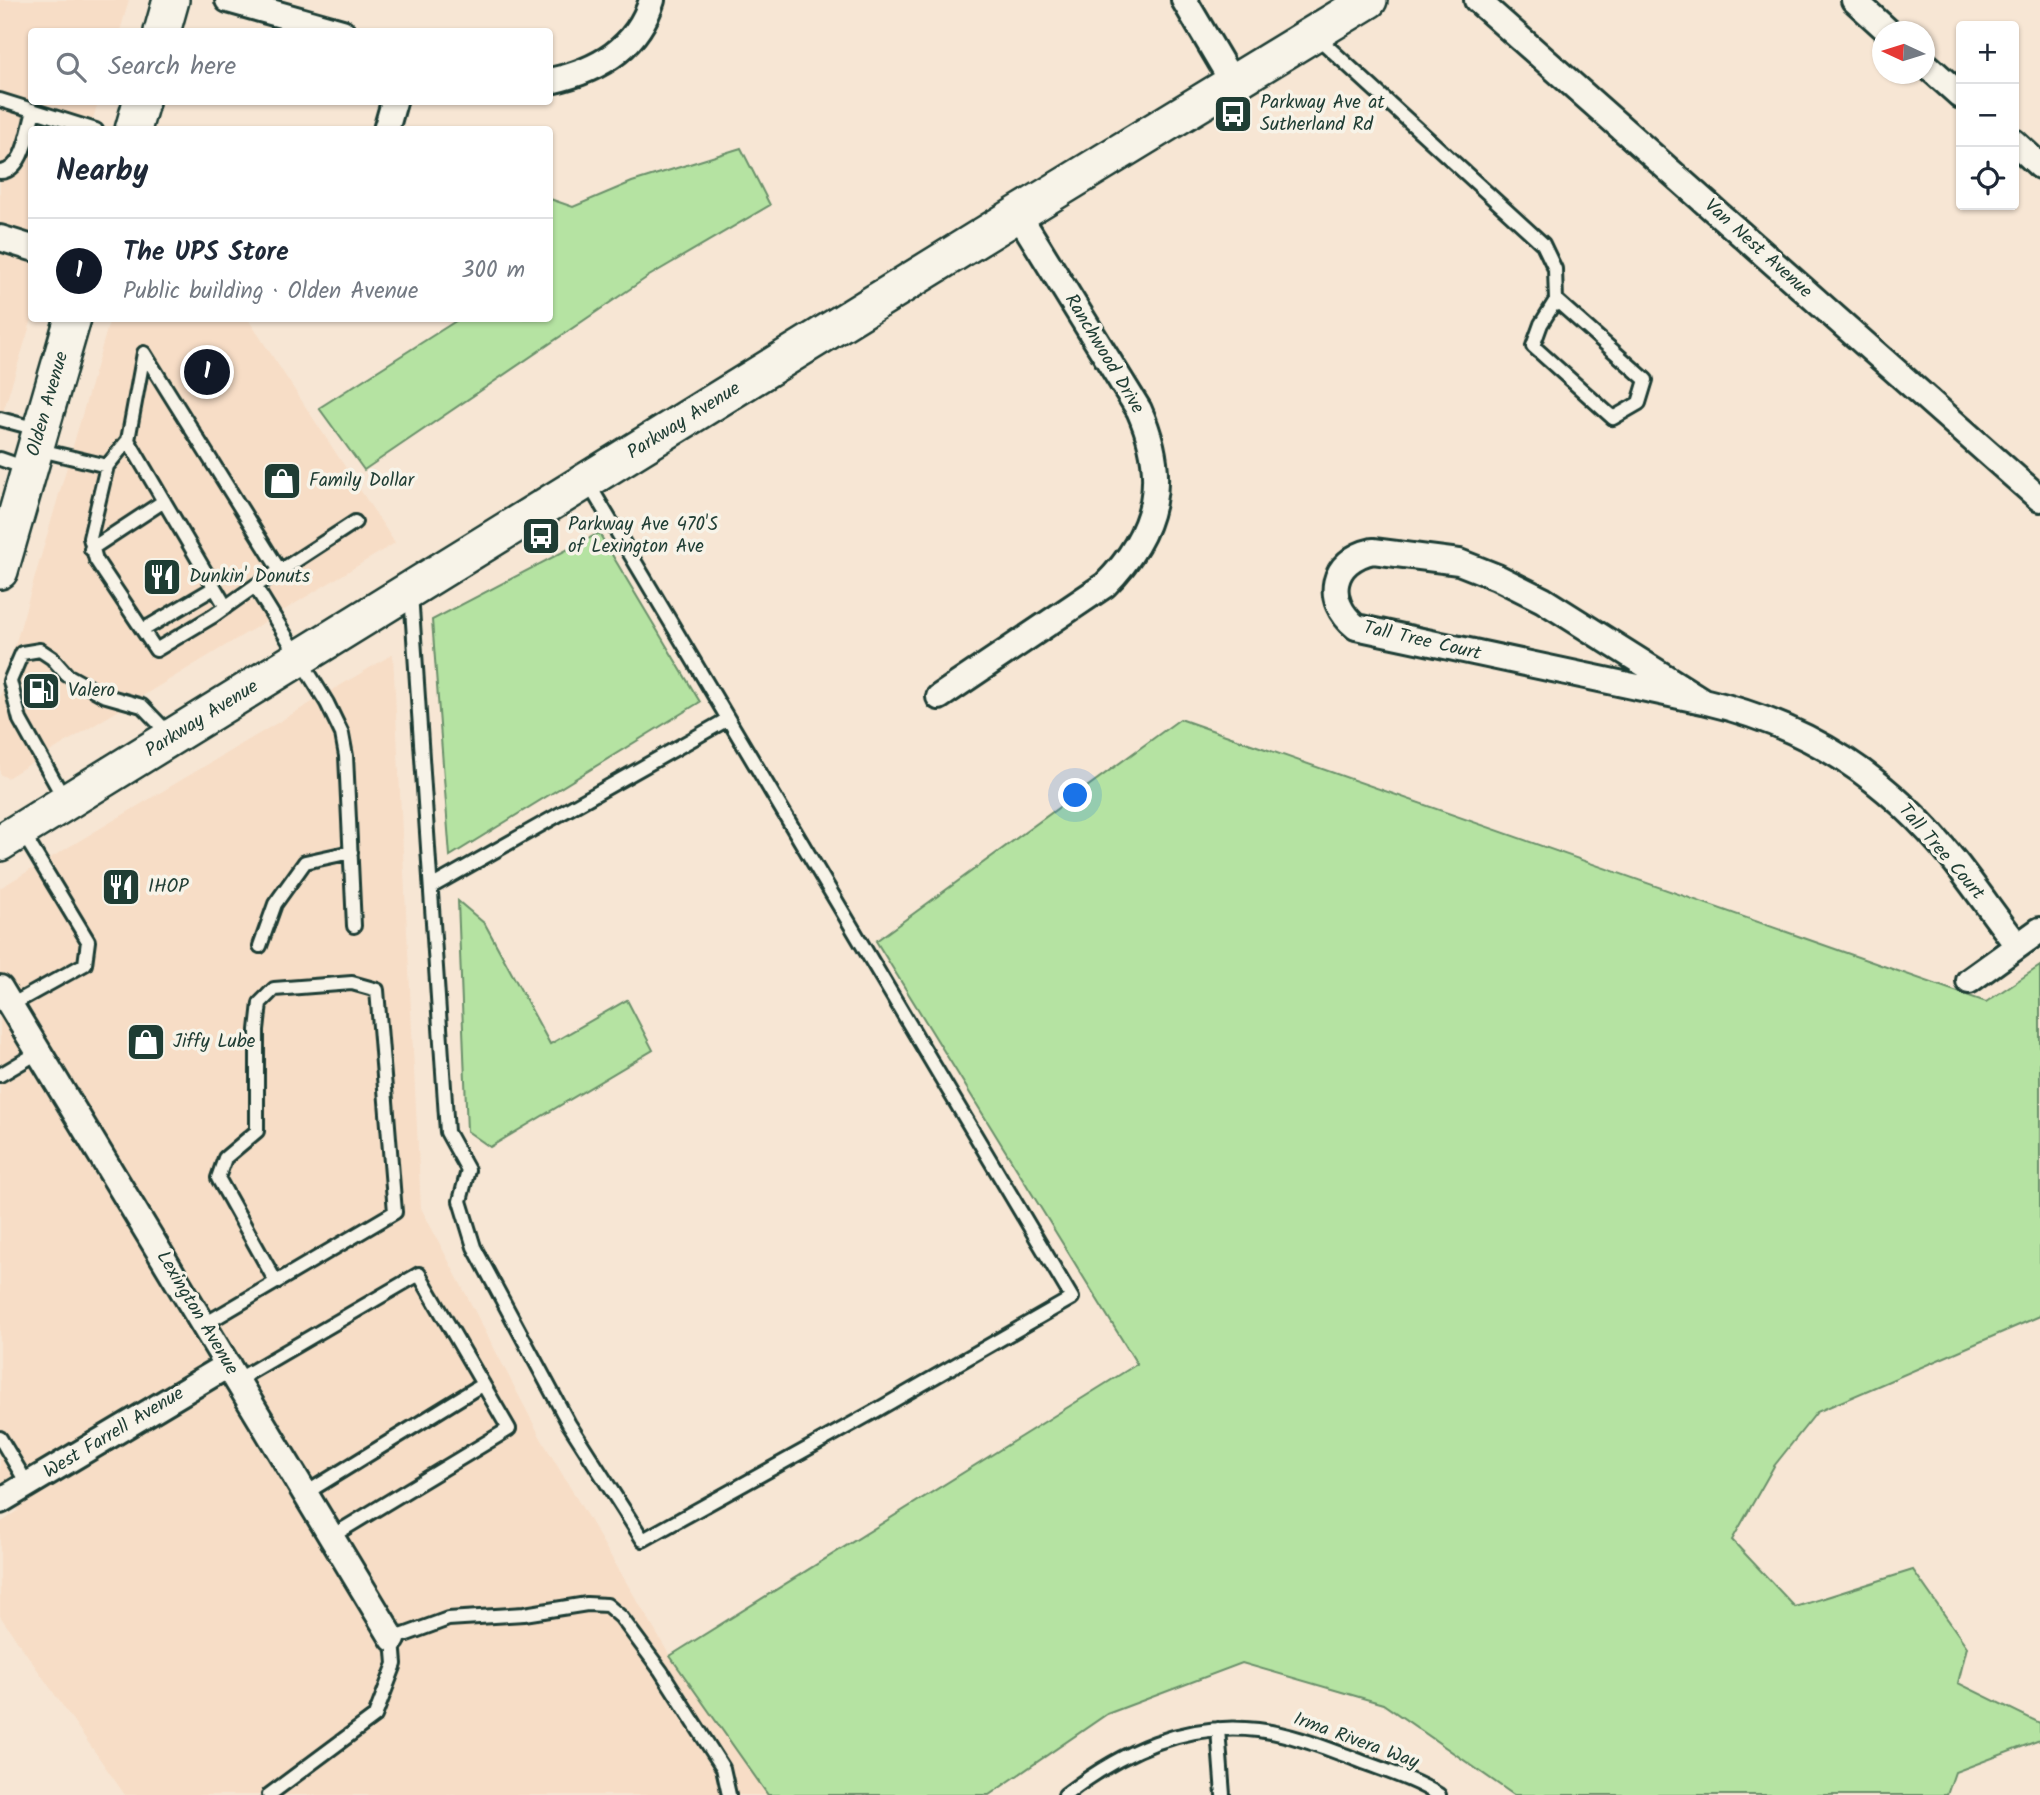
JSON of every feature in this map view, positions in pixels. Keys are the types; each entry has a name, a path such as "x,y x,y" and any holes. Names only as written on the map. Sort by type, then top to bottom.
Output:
{"main road":[{"name":"Parkway Avenue","path":"11,837 1369,0"},
{"path":"134,126 140,105"},
{"name":"Olden Avenue","path":"0,571 27,452 72,322"}],"street":[{"path":"228,0 328,28"},
{"path":"553,80 600,65 620,50 636,33 652,0"},
{"path":"1184,0 1233,83"},
{"name":"Van Nest Avenue","path":"1477,0 2040,499"},
{"path":"1854,0 1877,21"},
{"path":"1935,73 1956,92"},
{"path":"387,126 393,105"},
{"path":"2019,147 2040,166"},
{"name":"Ranchwood Drive","path":"939,697 1105,585 1124,566 1139,544 1150,519 1156,488 1155,458 1149,432 1139,410 1018,214"},
{"path":"0,238 28,247"},
{"name":"Tall Tree Court","path":"1703,701 1543,600 1459,562 1374,551 1360,554 1346,563 1339,573 1335,590 1337,605 1345,618 1356,627 1703,701 1774,721 1811,738 1851,762 1888,791 1955,862 2017,945"},
{"path":"1969,981 2040,930"},
{"name":"Lexington Avenue","path":"5,996 393,1639"},
{"name":"West Farrell Avenue","path":"0,1501 233,1373"}],"lane":[{"path":"1313,34 1543,244 1555,269 1556,300 1541,324 1532,346 1614,418 1639,403 1646,380 1556,300"},
{"path":"0,100 83,126"},
{"path":"29,126 34,111"},
{"path":"0,172 10,171 18,163 28,130"},
{"path":"280,571 144,353 128,440 107,466 89,538 96,560 156,650 226,607 355,522"},
{"path":"0,419 27,452 107,466"},
{"path":"128,440 226,607"},
{"path":"411,589 447,1132 468,1170 460,1201 474,1247 569,1424 643,1540 1072,1298 587,481"},
{"path":"91,548 164,501"},
{"path":"255,586 327,703 342,734 346,756 354,926"},
{"path":"143,631 214,588"},
{"path":"67,802 20,720 5,677 22,653 40,650 52,658 67,675 103,695 142,706 172,737"},
{"path":"431,887 729,719"},
{"path":"5,996 85,964 88,954 88,941 11,837"},
{"path":"260,946 275,904 306,862 351,852"},
{"path":"205,1324 395,1212 377,990 352,983 274,989 260,1003 257,1030 257,1131 225,1158 218,1178 276,1282"},
{"path":"0,1075 40,1052"},
{"path":"233,1373 419,1274 509,1429 332,1536"},
{"path":"306,1493 483,1384"},
{"path":"0,1438 28,1485"},
{"path":"269,1795 375,1716 395,1664 393,1639 448,1619 524,1614 587,1604 607,1605 621,1617 661,1671 710,1746 723,1768 729,1795"},
{"path":"1218,1729 1223,1795"},
{"name":"Irma Rivera Way","path":"1065,1795 1088,1777 1136,1749 1165,1739 1218,1729 1256,1729 1305,1740 1400,1776 1439,1795"}],"shaded area":[{"path":"0,0 129,0 121,28 28,28 28,105 97,105 91,126 28,126 28,322 31,322 0,422"},
{"path":"109,322 250,322 395,543 7,778 0,774 0,697"},
{"path":"393,654 421,1208 542,1440 670,1656 768,1795 125,1795 0,1616 0,1523 18,1511 0,1482 0,888"}],"green space":[{"path":"741,148 770,205 649,276 364,470 319,408 454,322 553,322 553,200 573,207 632,182"},
{"path":"599,533 700,702 450,856 432,620"},
{"path":"1180,719 1986,1002 2040,966 2040,1316 1817,1412 1774,1466 1732,1540 1795,1607 1913,1570 1967,1647 1958,1683 2040,1723 2040,1740 1955,1772 1947,1795 1514,1795 1383,1704 1242,1663 1107,1714 989,1795 768,1795 670,1656 1137,1364 876,941"},
{"path":"458,901 485,924 550,1044 627,1000 653,1050 490,1147 467,1131"}],"place":[{"name":"Parkway Ave at Sutherland Rd","path":"1233,114"},
{"name":"The UPS Store","path":"207,372"},
{"name":"Family Dollar","path":"282,481"},
{"name":"Parkway Ave 470'S of Lexington Ave","path":"541,536"},
{"name":"Dunkin' Donuts","path":"162,577"},
{"name":"Valero","path":"41,691"},
{"name":"IHOP","path":"121,887"},
{"name":"Jiffy Lube","path":"146,1042"}]}
